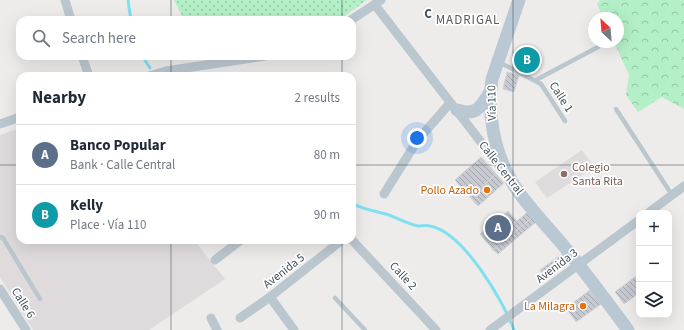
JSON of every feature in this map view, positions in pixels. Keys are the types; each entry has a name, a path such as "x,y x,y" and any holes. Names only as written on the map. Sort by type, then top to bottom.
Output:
{"main road":[{"name":"Vía 110","path":"512,182 496,144 492,122 490,92 498,61 519,0"},
{"path":"454,107 467,113 477,110 490,92"},
{"name":"Calle Central","path":"512,182 579,265 628,330"}],"street":[{"path":"65,0 70,16"},
{"path":"356,17 378,3"},
{"name":"Calle Central","path":"378,3 454,107 512,182"},
{"path":"83,60 88,72"},
{"path":"163,72 239,60"},
{"path":"384,194 417,141 454,107"},
{"path":"0,124 16,118"},
{"path":"652,210 684,186"},
{"name":"Avenida 3","path":"490,330 636,222"},
{"path":"215,260 236,244"},
{"name":"Avenida 5","path":"240,318 270,297 337,244"},
{"name":"Calle 2","path":"356,244 436,330"},
{"name":"Calle 6","path":"0,289 26,330"},
{"path":"270,297 294,330"},
{"path":"211,318 217,330"}],"lane":[{"path":"536,80 596,48"},
{"name":"Calle 1","path":"498,61 542,84 565,121"},
{"path":"616,109 672,195"},
{"path":"0,237 3,238 40,299"},
{"path":"335,298 365,330"}],"shaded area":[{"path":"16,129 16,244 197,244 225,279 149,330 33,330 0,277 0,135"},
{"name":"Colegio Santa Rita","path":"582,150 594,167 547,198 535,182"}],"green space":[{"path":"174,0 367,0 345,16 182,16"},
{"path":"600,0 684,0 684,109 662,97 638,112 626,95 629,75 617,48 624,48 624,12 600,12 597,4"}],"building":[{"path":"521,53 534,56 532,66 519,63"},
{"path":"507,72 519,75 514,92 503,89"},
{"path":"481,157 496,174 470,197 455,180"},
{"name":"Pollo Azado","path":"496,174 504,183 478,206 470,197"},
{"path":"508,211 517,221 489,244 480,234"},
{"path":"529,211 534,216 493,250 489,244"},
{"path":"534,216 537,221 498,254 493,250"},
{"path":"562,254 568,263 546,279 540,270"},
{"path":"636,276 636,295 624,304 615,292"},
{"name":"La Milagra","path":"590,290 601,304 576,322 566,308"}],"waterway":[{"path":"128,0 130,16"},
{"path":"145,60 150,68"},
{"path":"356,205 389,215 407,223 418,226 430,226 443,231 456,241 480,269 491,285 509,317 514,330"}],"place":[{"name":"Kelly","path":"527,60"},
{"name":"Colegio Santa Rita","path":"564,174"},
{"name":"Pollo Azado","path":"487,190"},
{"name":"Banco Popular","path":"498,228"},
{"name":"La Milagra","path":"583,306"}],"district":[{"name":"MADRIGAL","path":"468,20"}]}
